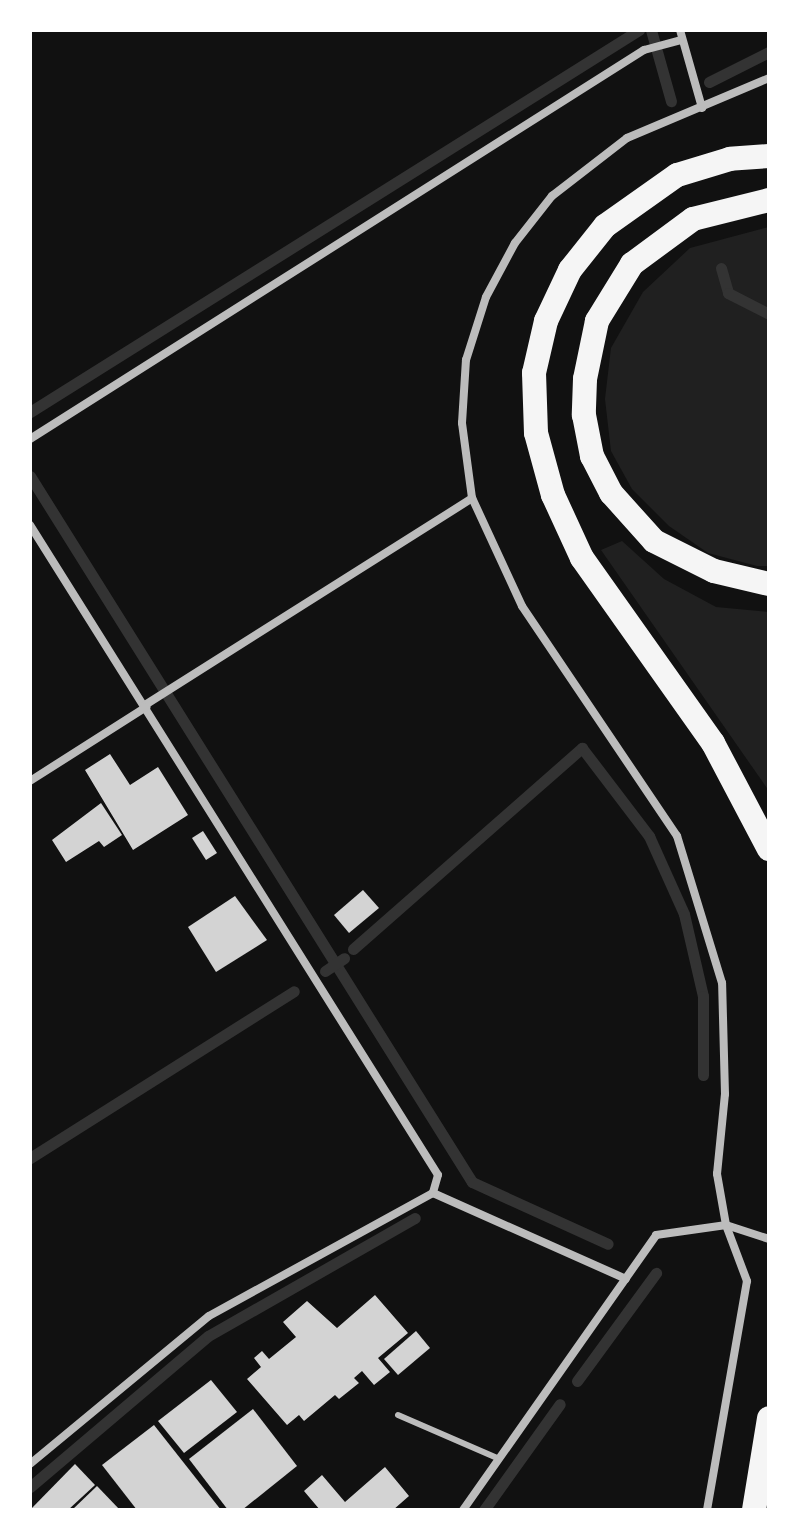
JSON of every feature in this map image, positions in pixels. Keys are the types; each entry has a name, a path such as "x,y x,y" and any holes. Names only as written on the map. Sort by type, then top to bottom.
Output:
{"highway":[{"path":"769,156 730,159 677,175 605,226 570,270 546,321 534,373 536,433 553,495 582,558 713,743 769,849"},
{"path":"769,200 693,219 632,264 597,321 585,379 584,415 592,456 611,493 654,541 714,571 769,584"},
{"path":"754,1510 769,1418"}],"street":[{"path":"680,30 679,41 702,108"},
{"path":"30,439 644,50 679,41"},
{"path":"707,1510 747,1281 726,1225 717,1174 725,1094 722,983 704,910 677,836 522,606 472,498 462,423 466,360 486,297 515,243 552,196 589,162 627,138 769,78"},
{"path":"30,781 472,498"},
{"path":"30,525 147,705 438,1175 433,1193 209,1316 30,1464"},
{"path":"433,1193 626,1279"},
{"path":"463,1510 656,1235 726,1225 769,1239"}],"lane":[{"path":"398,1415 499,1459"}],"shaded area":[{"path":"769,227 769,566 757,566 708,553 669,526 632,489 611,451 605,399 611,348 643,292 690,248"},
{"path":"622,541 664,579 716,607 769,612 769,791 601,550"}],"building":[{"path":"110,754 130,785 158,767 188,815 133,850 85,770"},
{"path":"101,803 122,835 104,847 99,841 66,862 52,840"},
{"path":"203,831 217,853 206,860 192,838"},
{"path":"363,890 379,908 349,933 334,915"},
{"path":"235,896 267,940 216,972 188,927"},
{"path":"375,1295 408,1333 378,1358 390,1372 374,1385 362,1371 354,1378 359,1383 339,1399 335,1395 304,1421 299,1415 287,1425 247,1379 261,1367 254,1358 262,1351 269,1359 296,1337 283,1322 307,1301 337,1328"},
{"path":"416,1331 430,1348 398,1375 384,1359"},
{"path":"211,1380 237,1412 184,1453 158,1421"},
{"path":"253,1409 297,1466 242,1510 228,1510 189,1459"},
{"path":"154,1425 221,1510 137,1510 102,1465"},
{"path":"75,1464 95,1485 68,1510 30,1510"},
{"path":"385,1467 409,1496 393,1510 320,1510 304,1491 322,1475 345,1502"},
{"path":"97,1486 120,1510 72,1510"}],"waterway":[{"path":"30,412 639,30"},
{"path":"651,30 671,101"},
{"path":"709,82 769,52"},
{"path":"721,268 728,293 769,314"},
{"path":"30,476 472,1182 608,1244"},
{"path":"353,949 582,748 649,836 684,914 703,996 703,1075"},
{"path":"325,971 344,958"},
{"path":"30,1158 294,991"},
{"path":"30,1487 208,1336 415,1218"},
{"path":"577,1381 656,1273"},
{"path":"484,1510 560,1404"}]}
